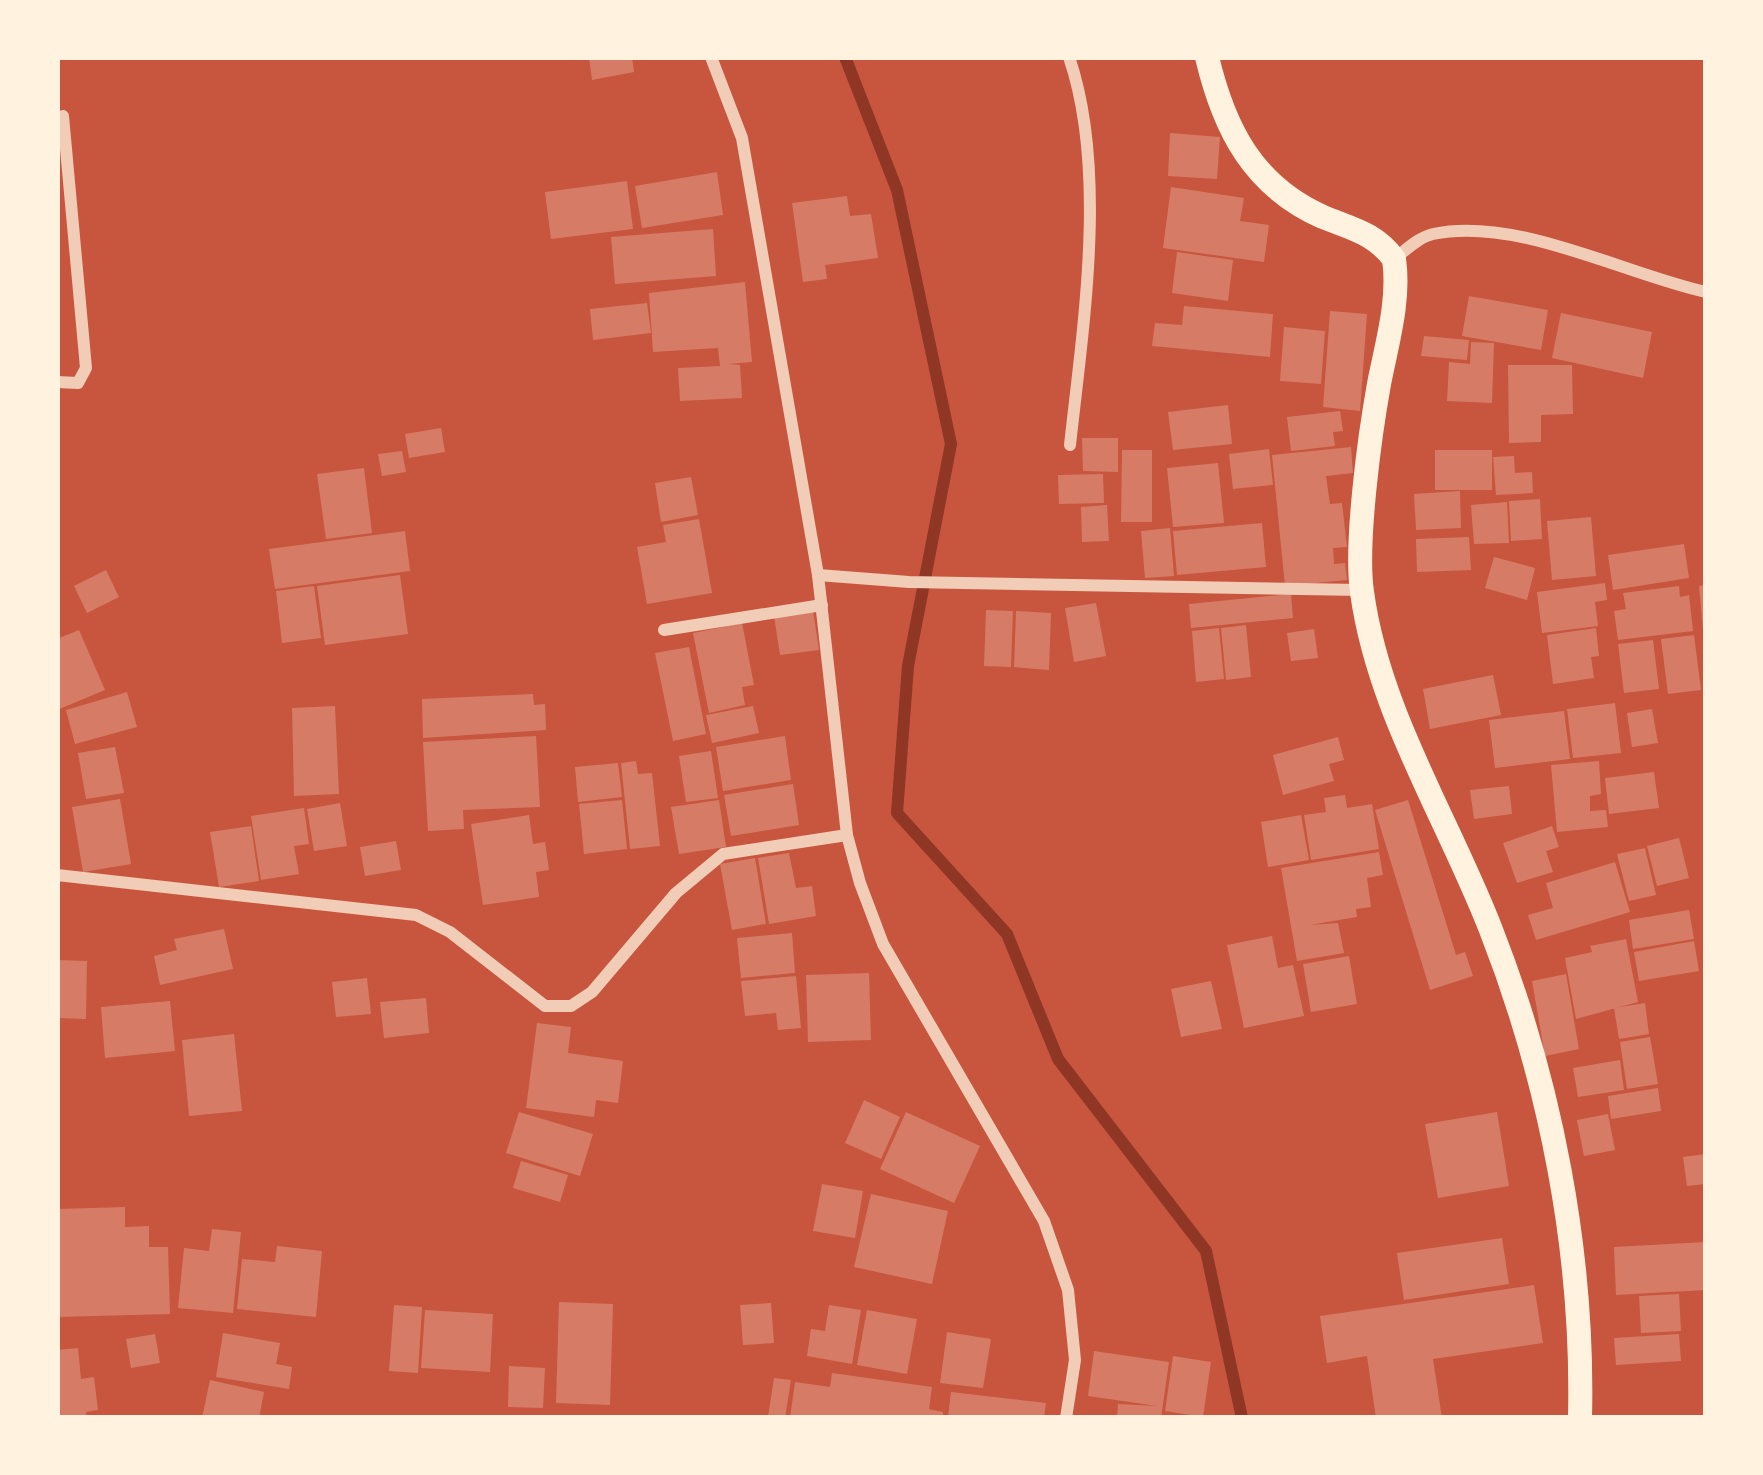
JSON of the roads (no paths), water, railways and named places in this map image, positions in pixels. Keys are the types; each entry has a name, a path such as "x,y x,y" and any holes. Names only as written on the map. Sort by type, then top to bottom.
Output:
{"main road":[{"path":"1208,57 1220,109 1248,161 1284,197 1366,232 1394,259 1395,302 1371,428 1361,590 1389,690 1430,798 1492,931 1537,1078 1562,1188 1579,1302 1580,1418"}],"street":[{"path":"711,57 742,138 818,575 848,835 883,944 1044,1221 1068,1290 1075,1360 1066,1418"},
{"path":"1069,57 1081,92 1088,210 1083,324 1070,445"},
{"path":"57,382 78,383 86,368 64,116"},
{"path":"57,222 73,221"},
{"path":"1394,259 1428,235 1461,231 1523,237 1646,279 1706,292"},
{"path":"818,575 909,582 1361,590"},
{"path":"664,630 822,605"},
{"path":"57,874 416,915 450,932 524,994 545,1006 571,1006 592,992 700,869 723,854 848,835"}],"waterway":[{"path":"845,57 897,190 951,444 908,666 897,813 1007,934 1058,1059 1206,1251 1242,1418"}]}
